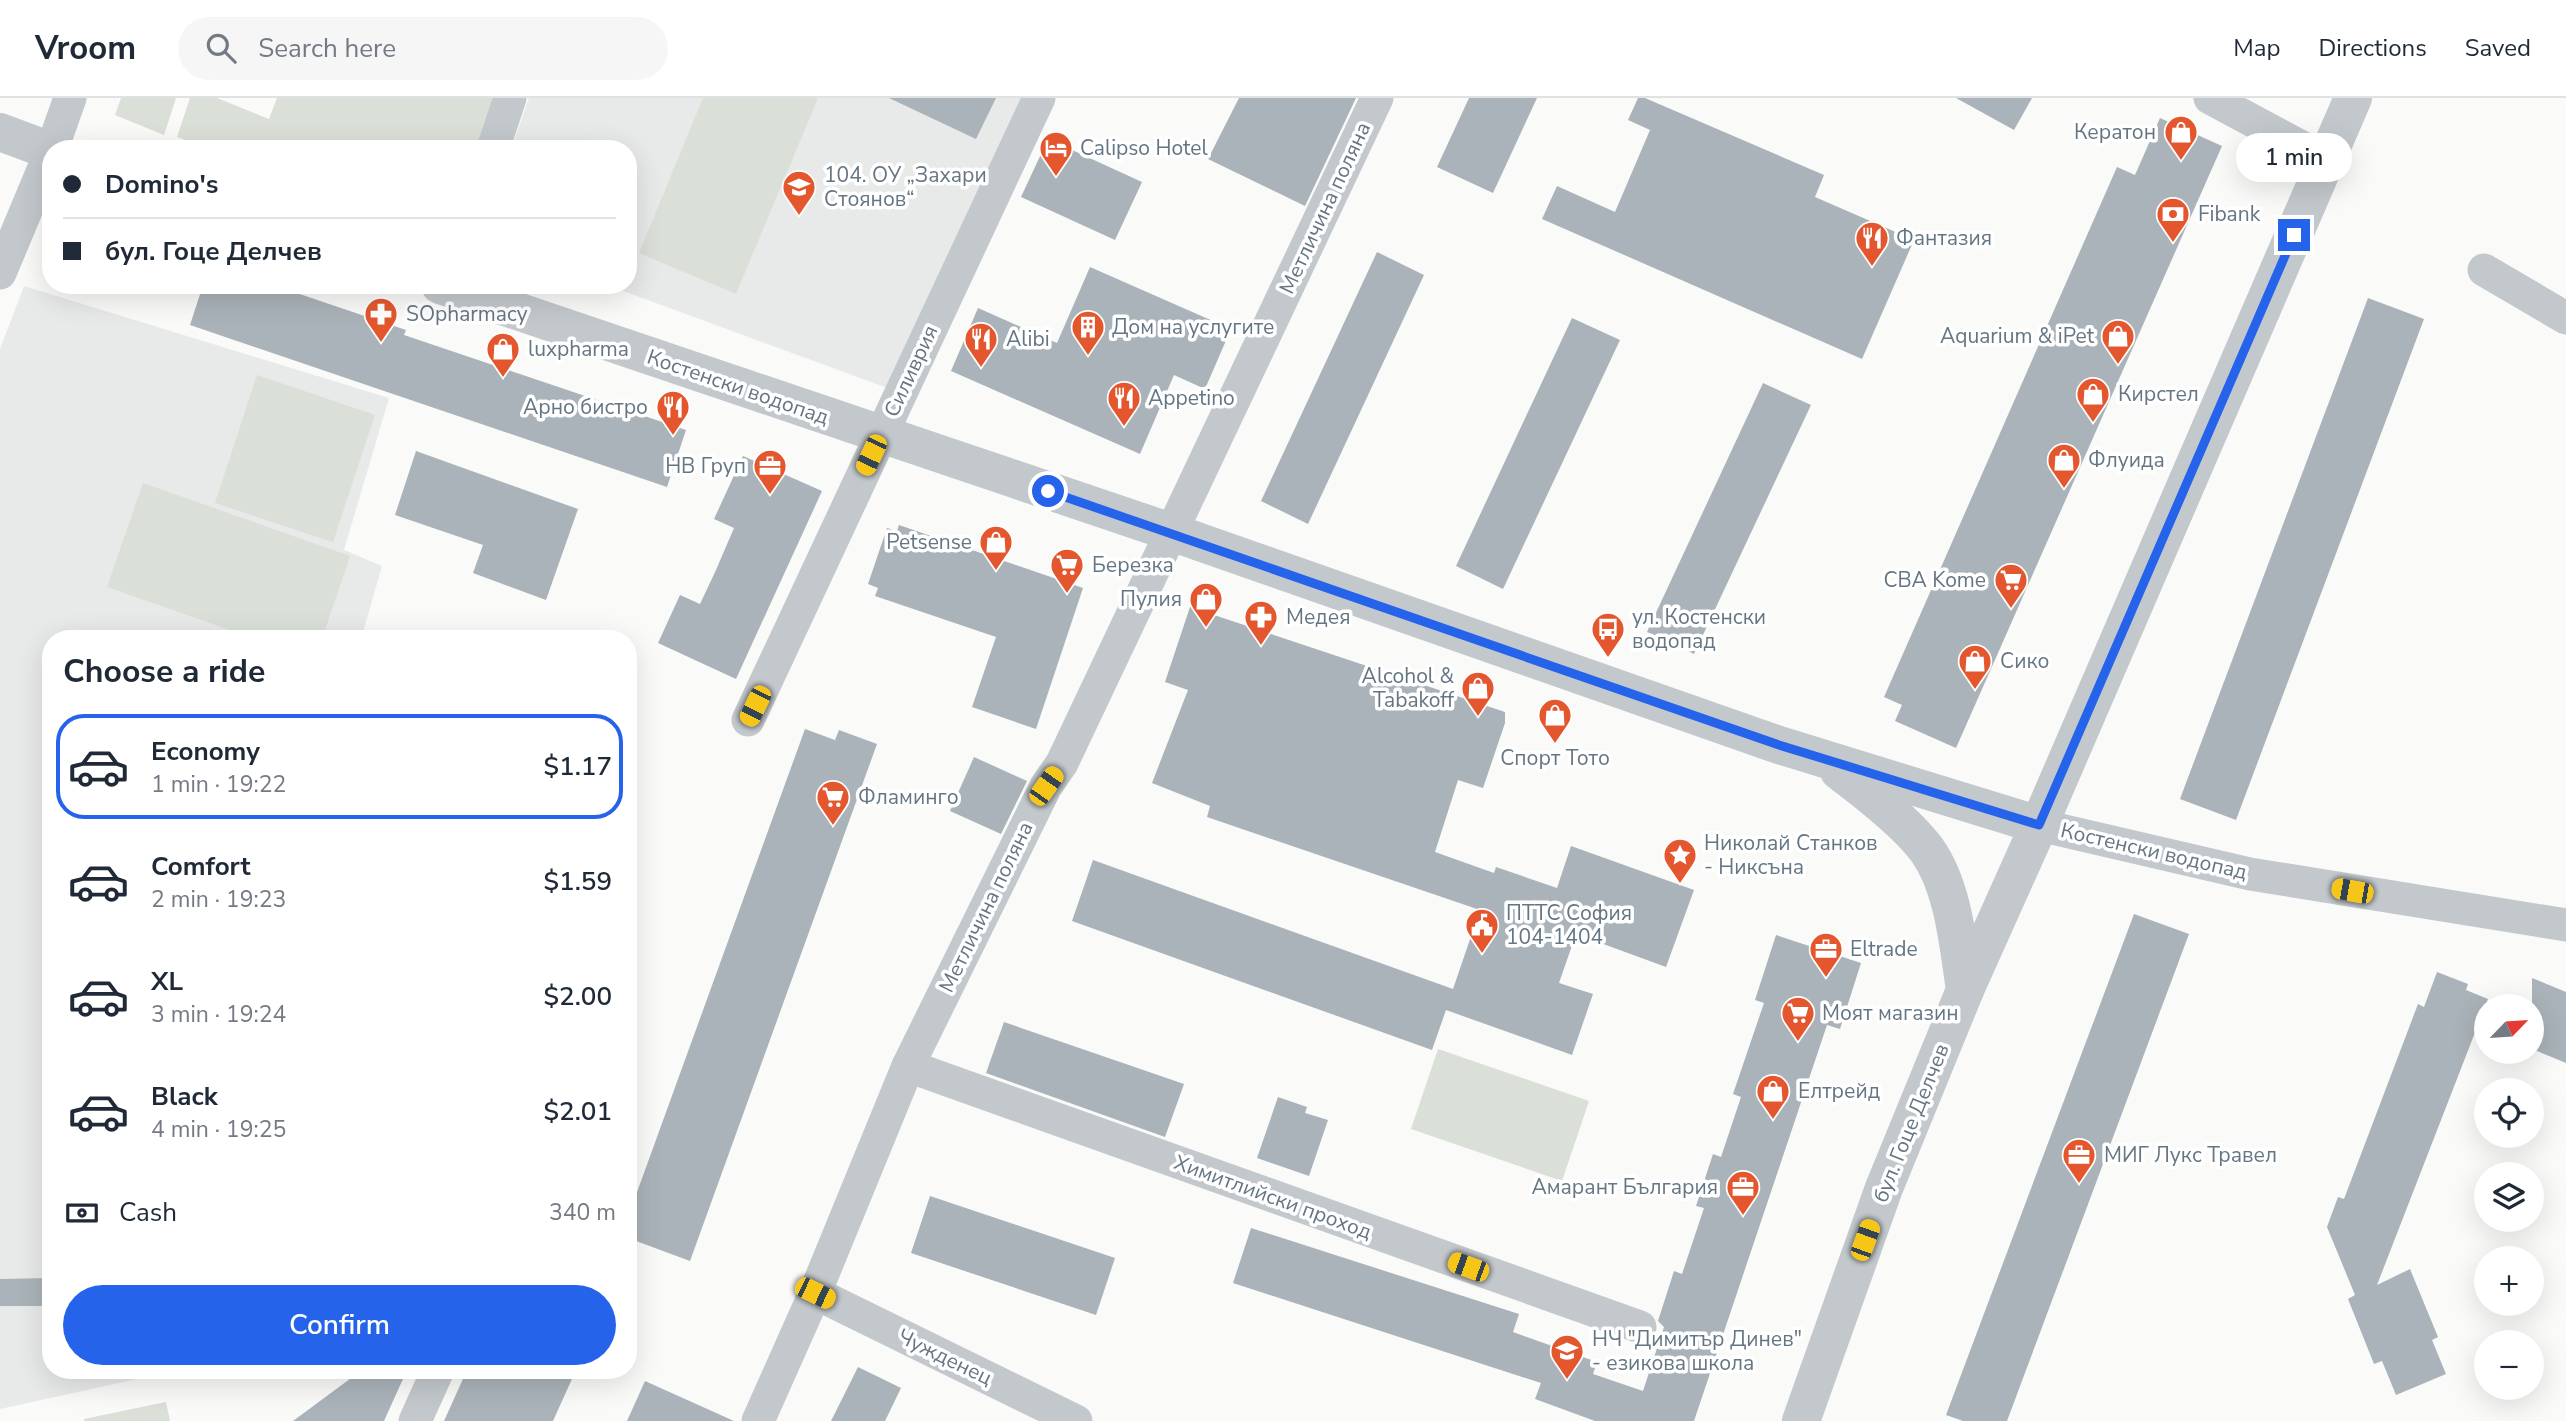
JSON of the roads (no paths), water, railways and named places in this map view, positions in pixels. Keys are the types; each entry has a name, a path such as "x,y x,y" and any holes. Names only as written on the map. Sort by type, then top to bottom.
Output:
{"street":[{"path":"55,140 70,98"},
{"path":"496,140 510,98"},
{"name":"Силиврия","path":"748,720 1039,98"},
{"name":"Метличина поляна","path":"758,1421 815,1293 908,1066 1046,786 1062,763 1377,98"},
{"path":"2210,98 2284,135 2326,160"},
{"name":"бул. Гоце Делчев","path":"1801,1421 1884,1188 1965,990 2353,98"},
{"path":"0,132 42,147"},
{"path":"0,274 42,172"},
{"path":"2484,270 2566,318"},
{"name":"Костенски водопад","path":"467,294 1171,532 1825,760 2039,825 2250,874 2566,925"},
{"path":"1825,760 1865,790 1926,850 1947,897 1965,990"},
{"name":"Химитлийски проход","path":"908,1066 1640,1327"},
{"name":"Чужденец","path":"815,1293 1076,1421"},
{"path":"415,1421 434,1379"}],"place":[{"name":"Кератон","path":"2181,162"},
{"name":"Calipso Hotel","path":"1056,178"},
{"name":"104. ОУ „Захари Стоянов“","path":"799,217"},
{"name":"Fibank","path":"2173,244"},
{"name":"Фантазия","path":"1872,268"},
{"name":"SOpharmacy","path":"381,344"},
{"name":"Дом на услугите","path":"1088,357"},
{"name":"Aquarium & iPet","path":"2118,366"},
{"name":"Alibi","path":"981,369"},
{"name":"luxpharma","path":"503,379"},
{"name":"Кирстел","path":"2093,424"},
{"name":"Appetino","path":"1124,428"},
{"name":"Арно бистро","path":"673,437"},
{"name":"Флуида","path":"2064,490"},
{"name":"НВ Груп","path":"770,496"},
{"name":"Petsense","path":"996,572"},
{"name":"Березка","path":"1067,595"},
{"name":"CBA Kome","path":"2011,610"},
{"name":"Пулия","path":"1206,629"},
{"name":"Медея","path":"1261,647"},
{"name":"ул. Костенски водопад","path":"1608,659"},
{"name":"Сико","path":"1975,691"},
{"name":"Alcohol & Tabakoff","path":"1478,718"},
{"name":"Спорт Тото","path":"1555,745"},
{"name":"Фламинго","path":"833,827"},
{"name":"Николай Станков - Никсъна","path":"1680,885"},
{"name":"ПТТС София 104-1404","path":"1482,955"},
{"name":"Eltrade","path":"1826,979"},
{"name":"Моят магазин","path":"1798,1043"},
{"name":"Елтрейд","path":"1773,1121"},
{"name":"МИГ Лукс Травел","path":"2079,1185"},
{"name":"Амарант България","path":"1743,1217"},
{"name":"НЧ \"Димитър Динев\" - езикова школа","path":"1567,1381"}]}
